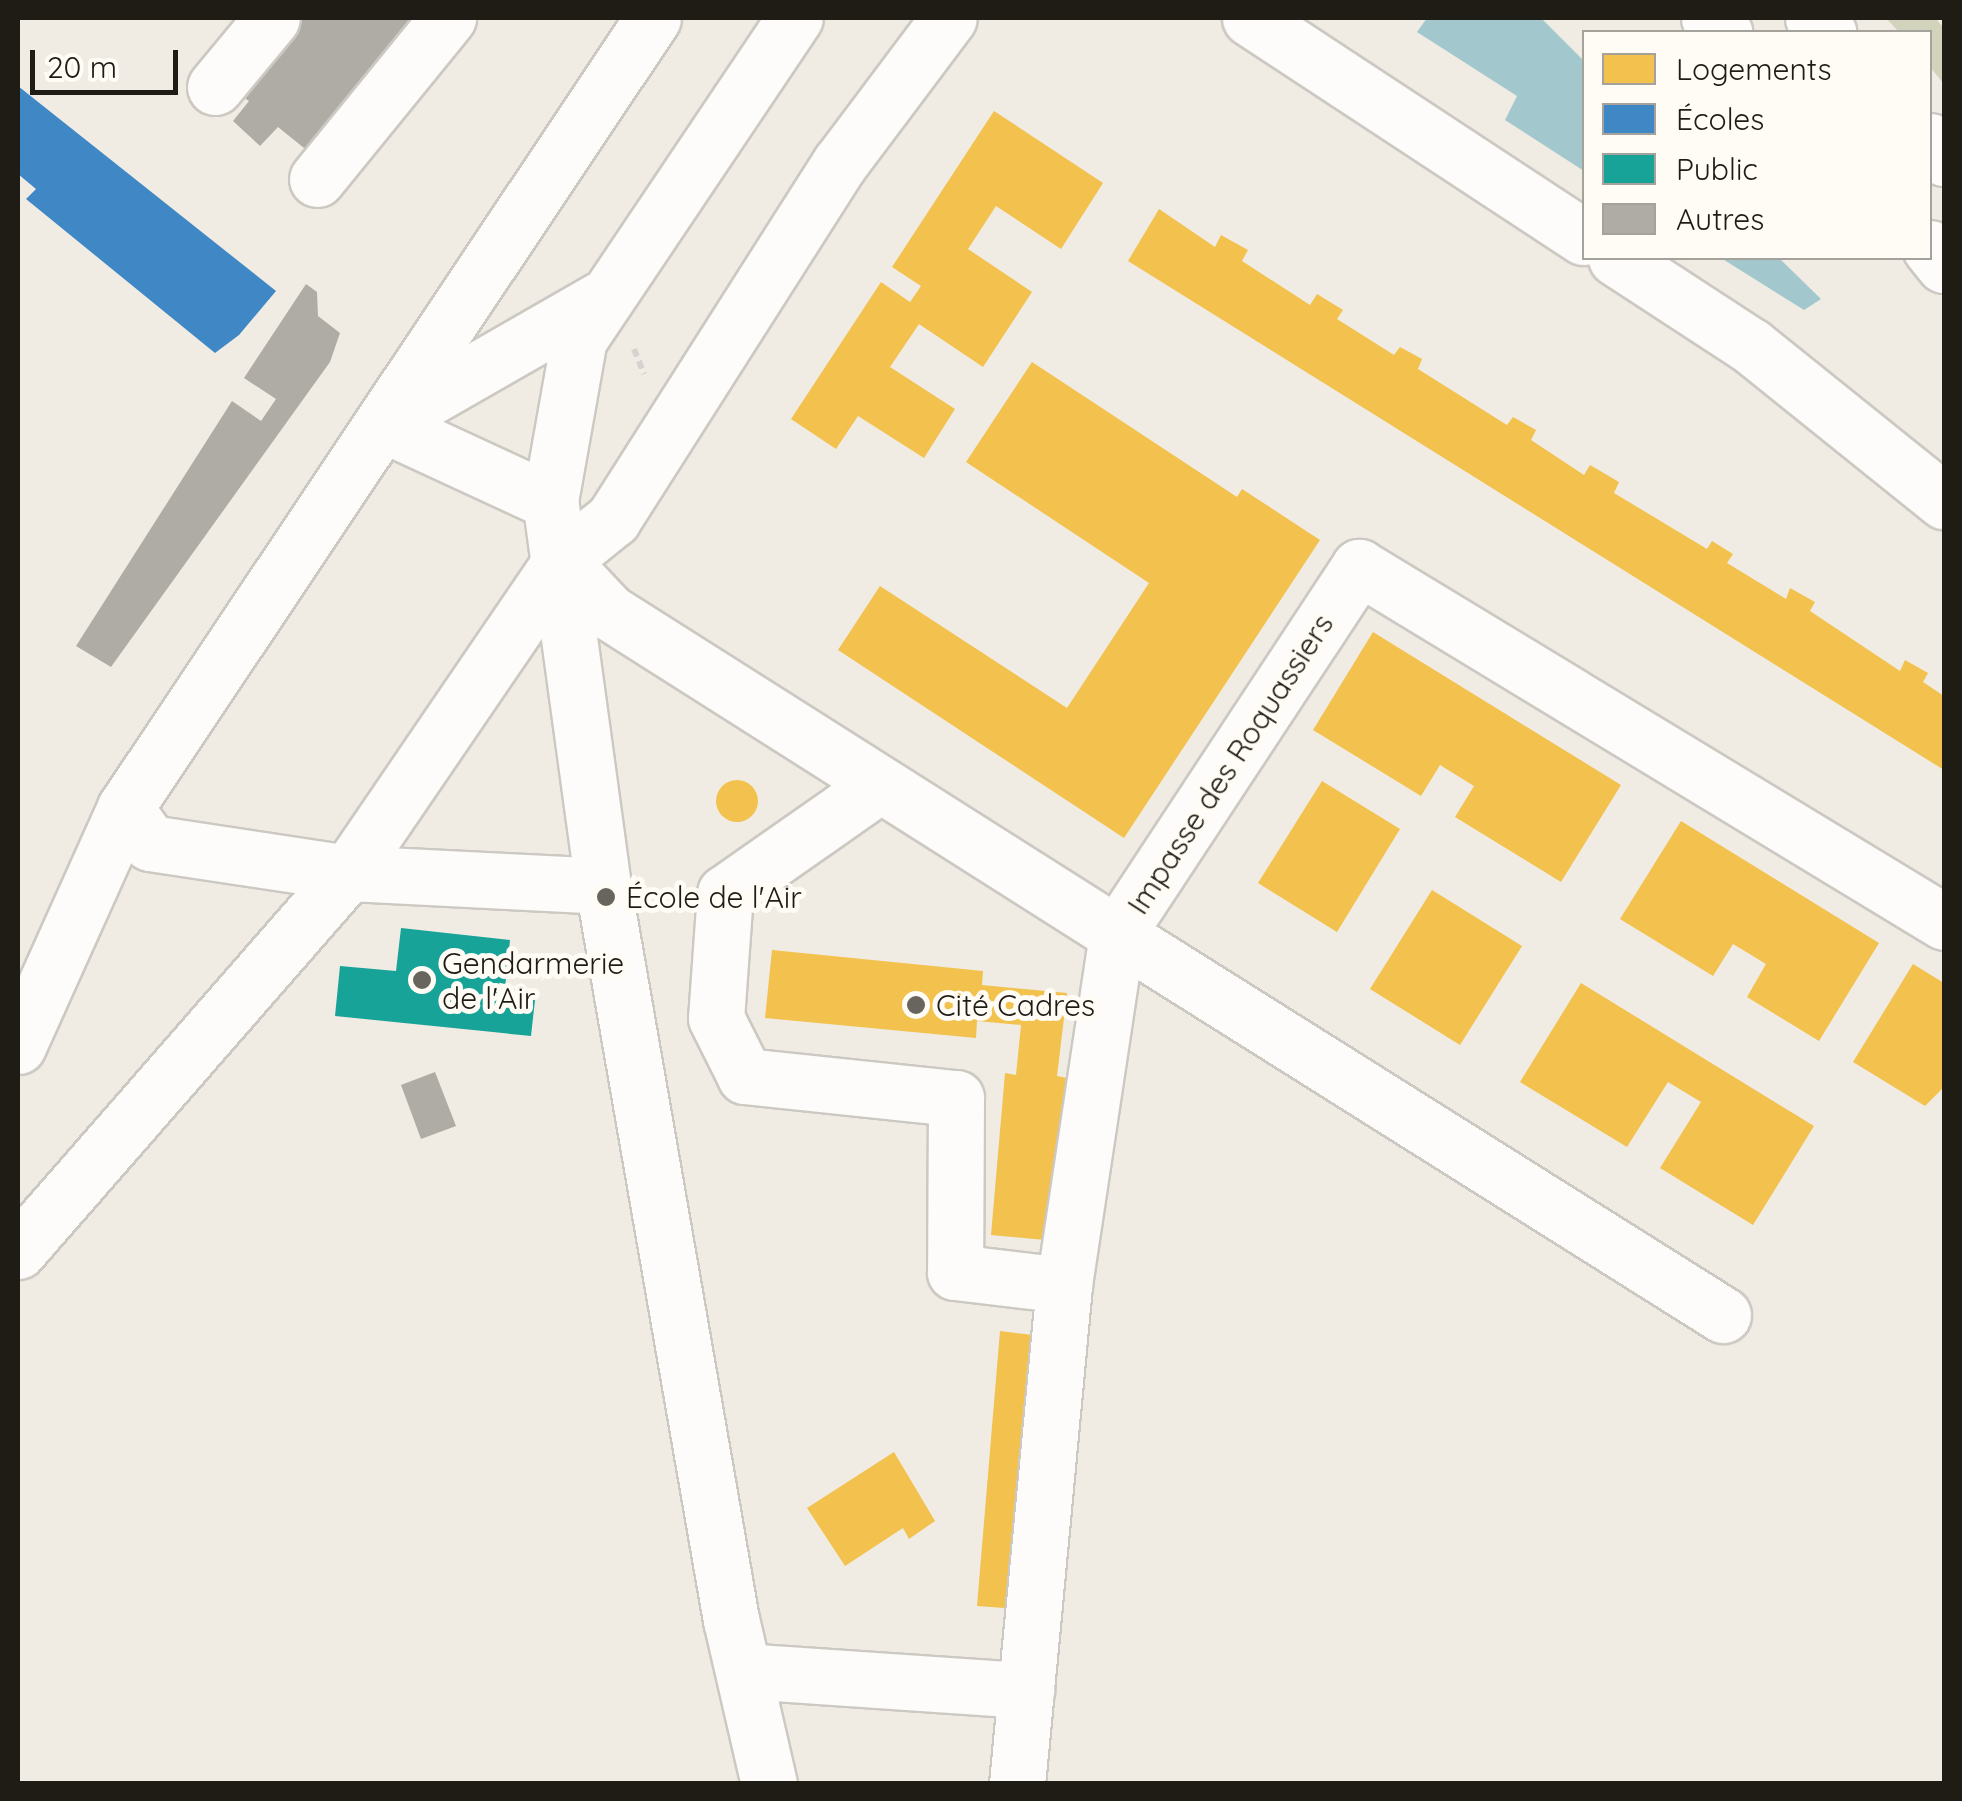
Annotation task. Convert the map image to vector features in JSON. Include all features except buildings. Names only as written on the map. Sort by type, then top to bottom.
[{"type":"main road","points":[[215,87],[272,18]]},
{"type":"main road","points":[[317,179],[448,18]]},
{"type":"main road","points":[[18,1046],[125,808],[654,18]]},
{"type":"main road","points":[[769,1784],[744,1671],[603,886],[550,502],[579,340],[602,298],[796,18]]},
{"type":"main road","points":[[18,1250],[348,873],[560,562],[614,520],[840,163],[949,18]]},
{"type":"main road","points":[[1250,18],[1582,236]]},
{"type":"main road","points":[[1619,260],[1751,346],[1944,501]]},
{"type":"main road","points":[[383,424],[602,298]]},
{"type":"main road","points":[[383,424],[550,502]]},
{"type":"main road","points":[[560,562],[609,612],[875,788],[1117,934],[1064,1286],[1018,1784]]},
{"type":"main road","name":"Impasse des Roquassiers","points":[[1723,1314],[1117,934],[1359,567],[1944,922]]},
{"type":"main road","points":[[875,788],[725,893],[716,1018],[745,1076],[956,1098],[955,1272],[1064,1286]]},
{"type":"main road","points":[[125,808],[150,844],[348,873],[603,886]]},
{"type":"main road","points":[[744,1671],[1026,1690]]},
{"type":"green space","points":[[1886,18],[1935,18],[1944,28],[1944,84],[1932,69],[1932,30],[1897,30]]},
{"type":"water","points":[[1427,18],[1541,18],[1582,59],[1582,170],[1505,120],[1517,96],[1417,32]]},
{"type":"water","points":[[1724,260],[1781,260],[1821,299],[1804,310]]},
{"type":"place","name":"École de l'Air","points":[[606,897]]},
{"type":"place","name":"Gendarmerie de l'Air","points":[[422,980]]},
{"type":"place","name":"Cité Cadres","points":[[916,1005]]}]
